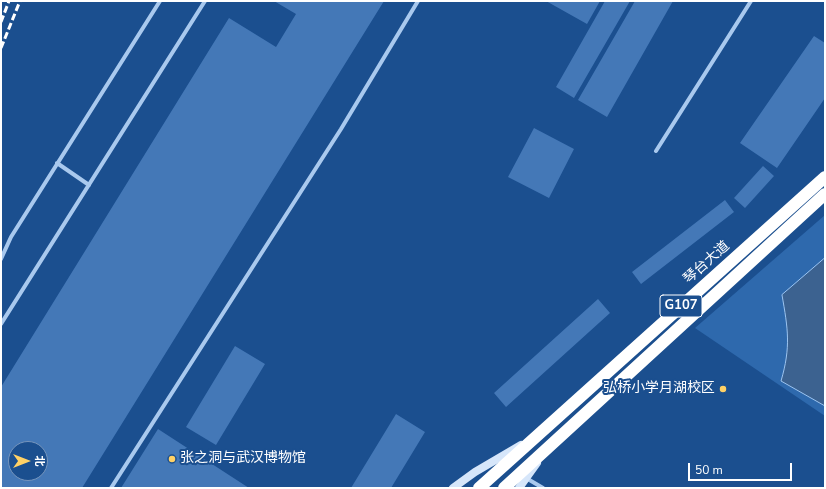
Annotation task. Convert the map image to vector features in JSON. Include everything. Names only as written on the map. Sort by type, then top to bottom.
[{"type":"highway","name":"琴台大道","points":[[479,488],[825,177]]},
{"type":"highway","name":"琴台大道","points":[[504,488],[825,194]]},
{"type":"main road","name":"琴台大道","points":[[453,488],[475,472],[538,435]]},
{"type":"main road","name":"琴台大道","points":[[519,488],[549,447]]},
{"type":"street","points":[[1,259],[11,237],[160,1]]},
{"type":"street","points":[[1,324],[205,1]]},
{"type":"street","points":[[111,488],[336,136],[418,1]]},
{"type":"street","points":[[656,151],[750,1]]},
{"type":"street","points":[[57,163],[89,185]]},
{"type":"street","points":[[526,478],[542,488]]},
{"type":"shaded area","points":[[825,215],[825,416],[695,328]]},
{"type":"shaded area","points":[[825,258],[825,406],[781,381],[786,358],[788,338],[782,295]]},
{"type":"building","points":[[274,1],[384,1],[82,488],[1,488],[1,387],[229,18],[276,47],[296,14]]},
{"type":"building","points":[[546,1],[600,1],[587,24]]},
{"type":"building","points":[[605,1],[630,1],[574,98],[556,87]]},
{"type":"building","points":[[635,1],[673,1],[607,117],[578,100]]},
{"type":"building","points":[[814,36],[825,43],[825,98],[777,168],[740,143]]},
{"type":"building","points":[[534,128],[574,149],[549,198],[508,177]]},
{"type":"building","points":[[763,166],[774,176],[745,208],[734,198]]},
{"type":"building","points":[[725,200],[734,212],[641,284],[632,272]]},
{"type":"building","points":[[598,299],[610,313],[506,407],[494,393]]},
{"type":"building","points":[[235,346],[265,364],[216,445],[186,427]]},
{"type":"building","points":[[396,414],[425,432],[391,488],[351,488]]},
{"type":"building","name":"张之洞与武汉博物馆","points":[[158,429],[249,488],[121,488]]},
{"type":"railway","points":[[1,22],[9,1]]},
{"type":"railway","points":[[1,48],[20,1]]},
{"type":"place","name":"弘桥小学月湖校区","points":[[723,389]]},
{"type":"place","name":"张之洞与武汉博物馆","points":[[172,459]]}]
